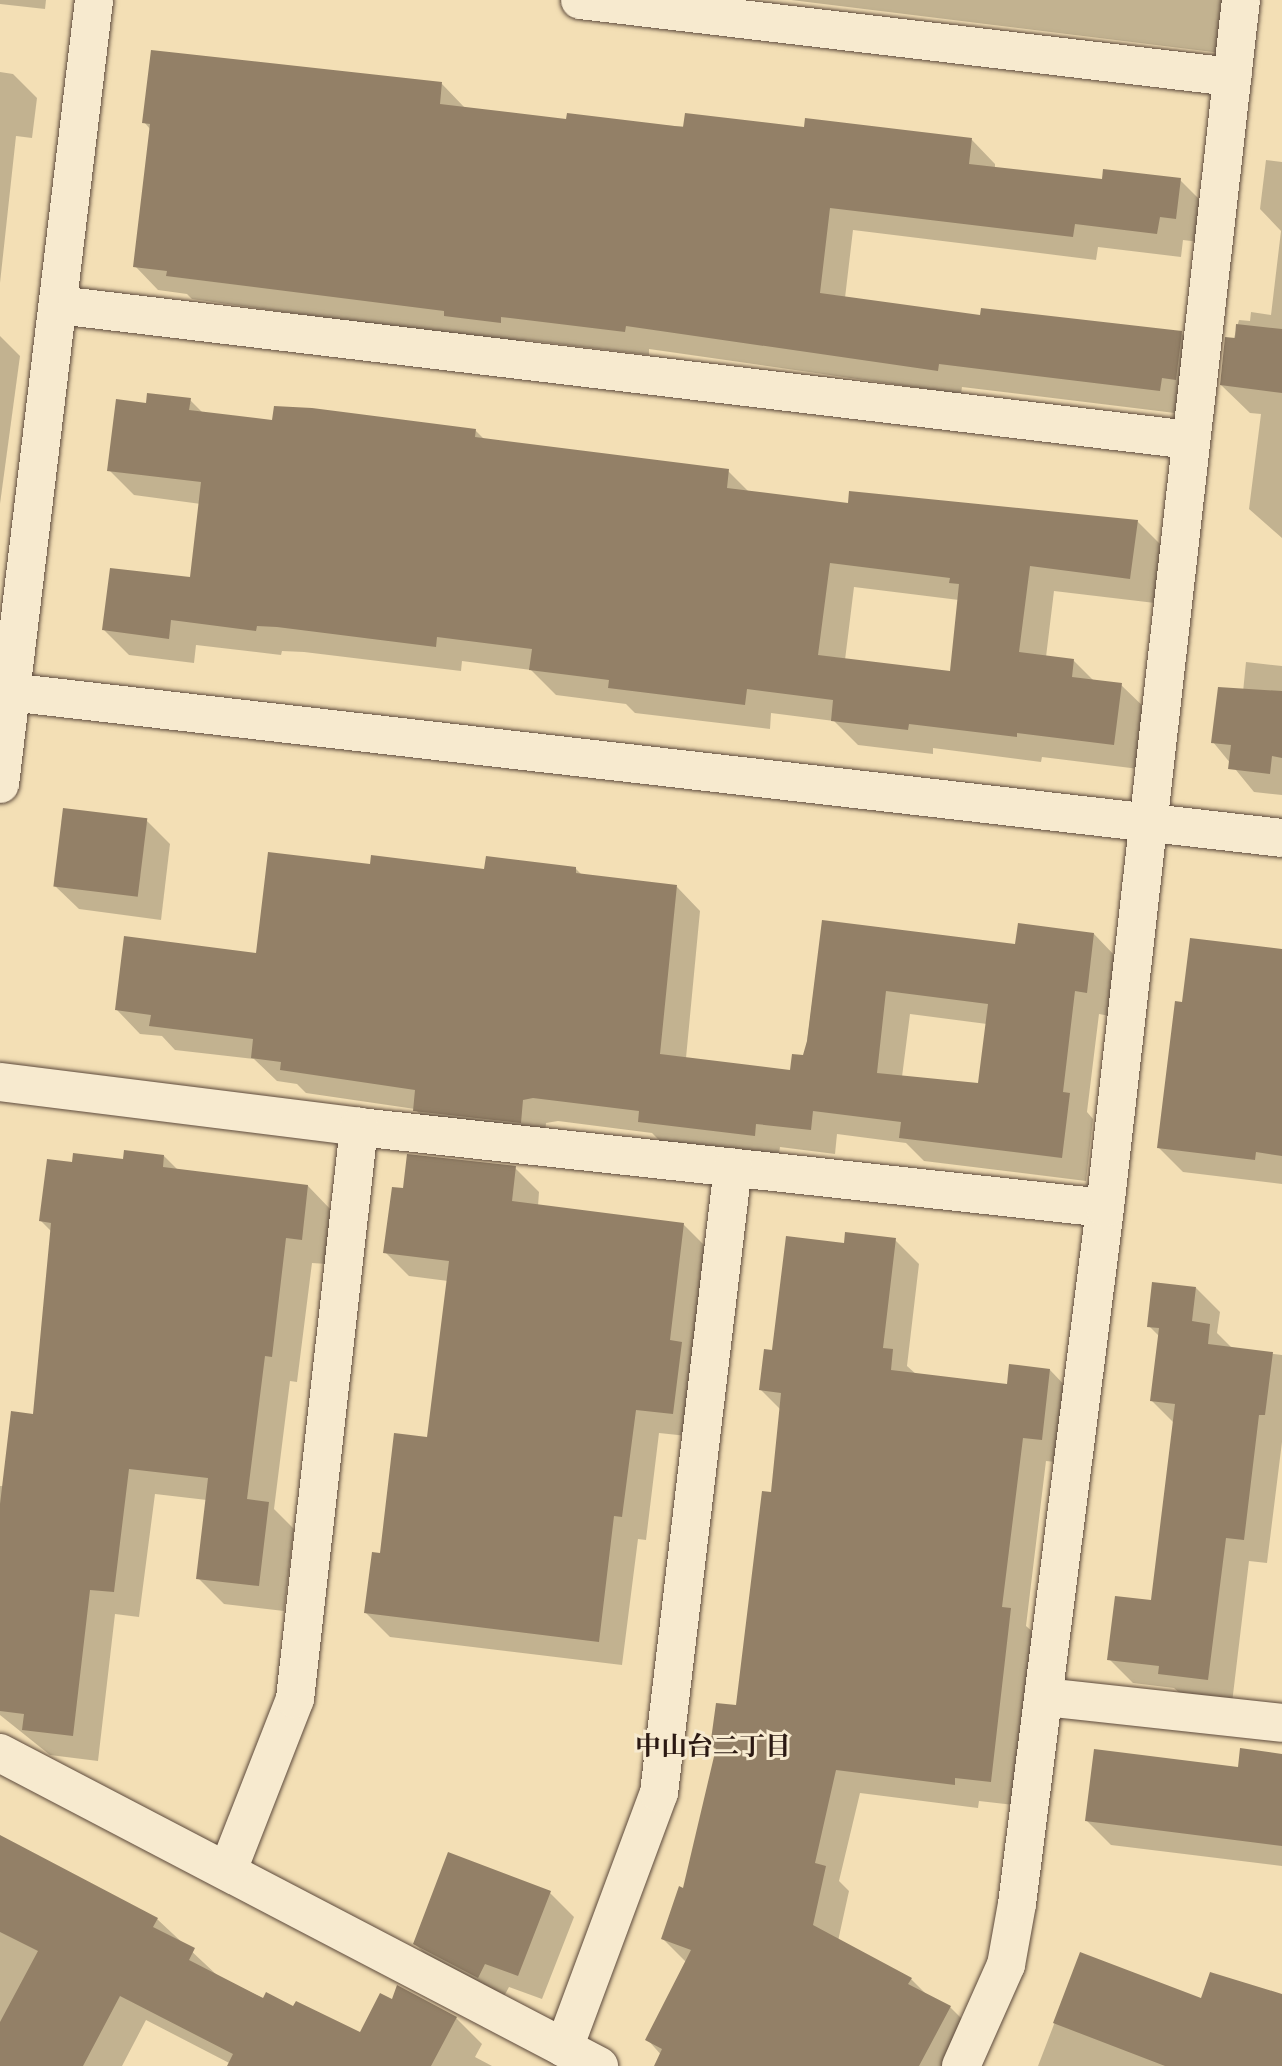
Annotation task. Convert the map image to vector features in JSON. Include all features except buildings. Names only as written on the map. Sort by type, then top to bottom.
[{"type":"street","points":[[0,784],[5,692],[58,305],[93,0]]},
{"type":"street","points":[[580,0],[1232,77]]},
{"type":"street","points":[[961,2066],[1006,1965],[1044,1697],[1105,1208],[1241,0]]},
{"type":"street","points":[[58,305],[1190,440]]},
{"type":"street","points":[[5,692],[1282,838]]},
{"type":"street","points":[[0,1082],[359,1127],[1105,1208]]},
{"type":"street","points":[[228,1870],[295,1699],[359,1127]]},
{"type":"street","points":[[565,2049],[659,1793],[733,1167]]},
{"type":"street","points":[[1044,1697],[1282,1723]]},
{"type":"street","points":[[0,1753],[599,2066]]},
{"type":"district","name":"中山台二丁目","points":[[713,1747]]}]
